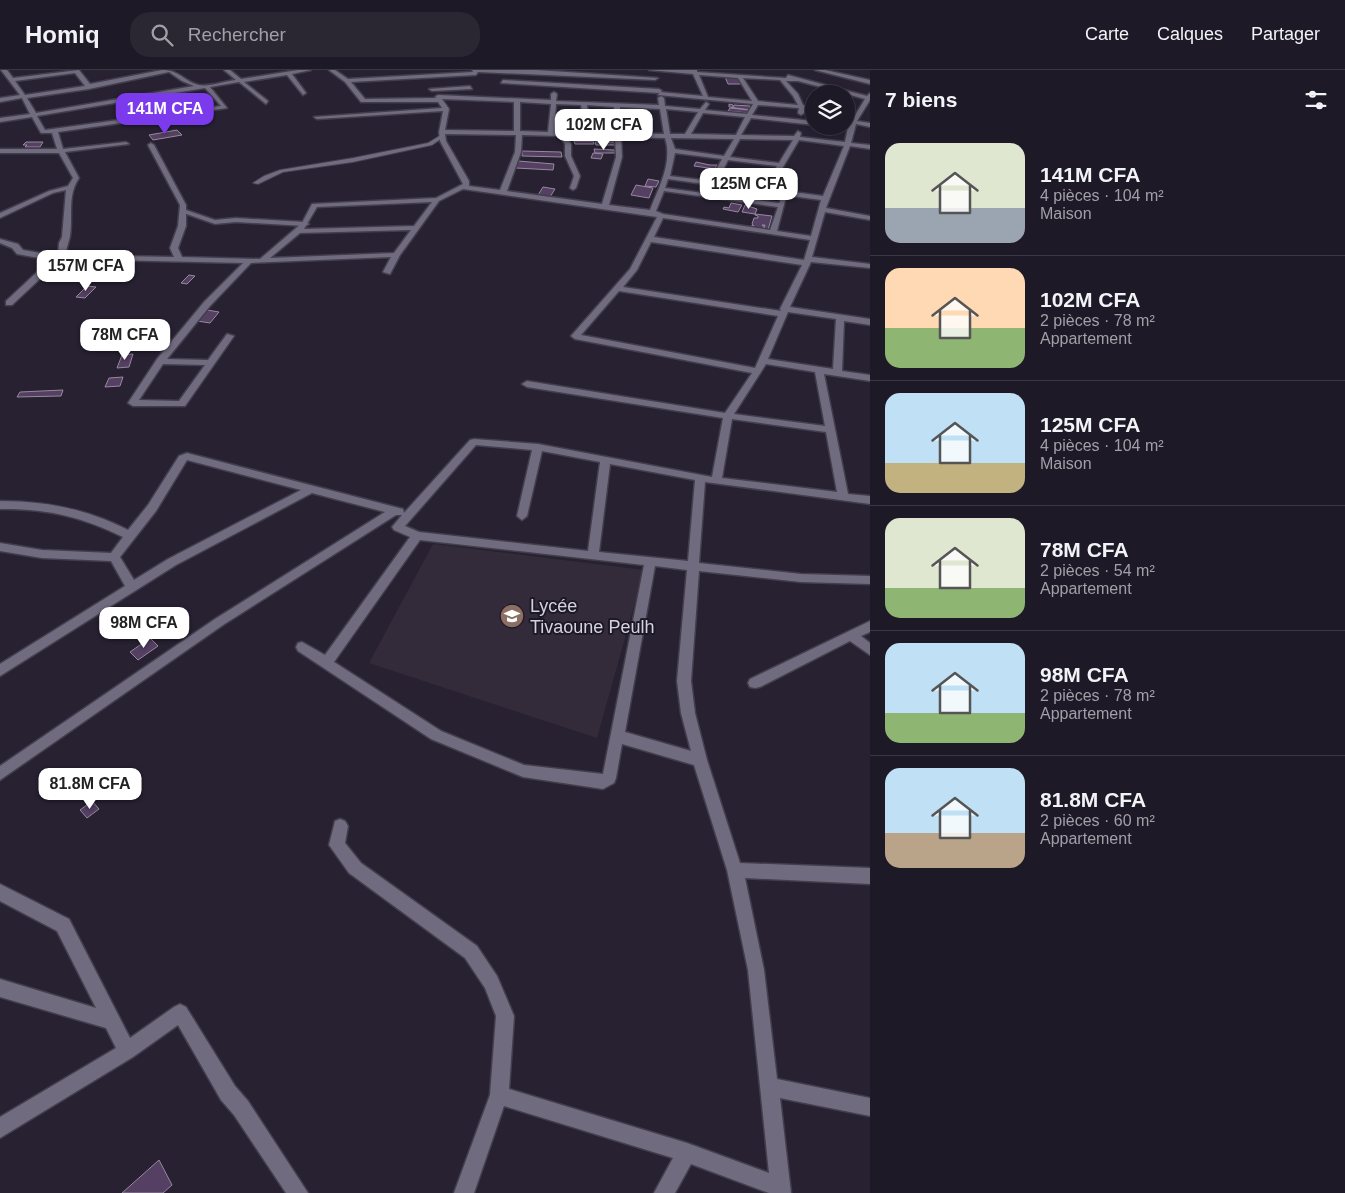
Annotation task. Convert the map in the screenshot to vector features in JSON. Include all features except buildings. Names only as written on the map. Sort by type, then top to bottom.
[{"type":"street","points":[[11,81],[77,70],[88,86]]},
{"type":"street","points":[[0,100],[24,97],[89,87],[140,72],[170,70],[184,80],[203,86],[225,107],[43,132],[24,97],[3,71]]},
{"type":"street","points":[[226,70],[266,102]]},
{"type":"street","points":[[0,120],[308,70]]},
{"type":"street","points":[[332,70],[347,81],[363,101],[439,98],[617,104],[702,110],[805,122]]},
{"type":"street","points":[[391,70],[402,76]]},
{"type":"street","points":[[347,81],[424,73],[476,73],[475,70],[558,72],[655,78]]},
{"type":"street","points":[[652,213],[666,177],[672,151],[667,136],[660,93],[652,70],[796,80]]},
{"type":"street","points":[[818,70],[870,82]]},
{"type":"street","points":[[824,72],[834,70]]},
{"type":"street","points":[[770,71],[796,80],[869,97],[855,116]]},
{"type":"street","points":[[551,134],[553,102],[558,72]]},
{"type":"street","points":[[694,72],[708,98]]},
{"type":"street","points":[[262,261],[305,224],[314,205],[436,200],[466,185],[466,181],[442,134],[446,109],[432,89],[424,73]]},
{"type":"street","points":[[290,74],[303,93]]},
{"type":"street","points":[[740,77],[756,103]]},
{"type":"street","points":[[765,191],[797,138],[802,107],[782,80]]},
{"type":"street","points":[[107,82],[113,88]]},
{"type":"street","points":[[503,82],[660,93],[805,107]]},
{"type":"street","points":[[432,89],[470,88]]},
{"type":"street","points":[[166,93],[170,100]]},
{"type":"street","points":[[119,95],[125,101]]},
{"type":"street","points":[[687,136],[708,98]]},
{"type":"street","points":[[503,192],[518,152],[517,100]]},
{"type":"street","points":[[118,102],[122,108]]},
{"type":"street","points":[[584,103],[588,134]]},
{"type":"street","points":[[712,184],[756,103]]},
{"type":"street","points":[[605,206],[619,157],[617,104]]},
{"type":"street","points":[[174,107],[178,114]]},
{"type":"street","points":[[858,110],[870,108]]},
{"type":"street","points":[[317,117],[446,109]]},
{"type":"street","points":[[126,114],[130,120]]},
{"type":"street","points":[[855,125],[870,125]]},
{"type":"street","points":[[9,303],[59,258],[66,237],[66,215],[70,188],[76,178],[61,150],[54,130]]},
{"type":"street","points":[[442,134],[518,133],[797,138],[870,147]]},
{"type":"street","points":[[562,134],[568,144],[568,156],[576,172],[577,180],[573,188]]},
{"type":"street","points":[[716,481],[728,416],[758,372],[807,261],[825,198],[848,143],[849,135]]},
{"type":"street","points":[[0,151],[61,150],[126,144]]},
{"type":"street","points":[[151,145],[183,205],[182,226],[174,248],[179,259]]},
{"type":"street","points":[[672,151],[781,165]]},
{"type":"street","points":[[666,177],[825,198]]},
{"type":"street","points":[[462,187],[605,206],[813,238]]},
{"type":"street","points":[[0,216],[51,192],[70,188]]},
{"type":"street","points":[[661,189],[780,206]]},
{"type":"street","points":[[773,233],[780,206],[786,194]]},
{"type":"street","points":[[387,272],[396,255],[436,200]]},
{"type":"street","points":[[822,209],[870,218]]},
{"type":"street","points":[[183,211],[215,222],[236,220],[305,224]]},
{"type":"street","points":[[661,216],[633,270],[574,336],[758,372]]},
{"type":"street","points":[[298,230],[415,228]]},
{"type":"street","points":[[649,239],[807,261],[870,266]]},
{"type":"street","points":[[0,241],[15,246],[20,252],[59,258],[262,261],[396,255]]},
{"type":"street","points":[[230,336],[182,404],[134,403],[160,361],[207,304],[249,261]]},
{"type":"street","points":[[617,288],[783,312],[840,317],[870,322]]},
{"type":"street","points":[[837,373],[840,317]]},
{"type":"street","points":[[160,361],[210,363]]},
{"type":"street","points":[[762,361],[870,378]]},
{"type":"street","points":[[819,370],[843,497]]},
{"type":"street","points":[[527,384],[728,416],[831,430]]},
{"type":"street","points":[[870,500],[716,481],[538,447],[474,442],[438,480],[398,527],[417,536],[801,578],[870,580]]},
{"type":"street","points":[[522,516],[538,447]]},
{"type":"street","points":[[114,557],[152,508],[182,458],[187,456],[409,515]]},
{"type":"street","points":[[593,555],[605,460]]},
{"type":"street","points":[[499,1095],[687,1153],[781,1190],[756,970],[736,870],[700,760],[684,681],[700,478]]},
{"type":"street","points":[[0,671],[172,562],[312,488]]},
{"type":"street","points":[[0,505],[16,504],[73,510],[105,522],[130,536]]},
{"type":"street","points":[[0,774],[219,622],[394,511]]},
{"type":"street","points":[[327,662],[417,536]]},
{"type":"street","points":[[0,546],[23,552],[52,555],[114,557]]},
{"type":"street","points":[[114,557],[132,586]]},
{"type":"street","points":[[302,646],[436,735],[523,771],[603,782],[609,778],[650,562]]},
{"type":"street","points":[[754,683],[870,626]]},
{"type":"street","points":[[851,635],[870,650]]},
{"type":"street","points":[[616,736],[700,760]]},
{"type":"street","points":[[340,826],[337,845],[355,868],[471,952],[491,982],[505,1016],[499,1095],[467,1192]]},
{"type":"street","points":[[736,870],[870,876]]},
{"type":"street","points":[[0,892],[22,906],[63,924],[126,1051]]},
{"type":"street","points":[[0,988],[111,1021]]},
{"type":"street","points":[[0,1128],[126,1051],[180,1013],[228,1093],[241,1108],[298,1193]]},
{"type":"street","points":[[769,1087],[870,1107]]},
{"type":"street","points":[[664,1193],[687,1153]]},
{"type":"lane","points":[[256,184],[266,177],[282,171],[353,160],[430,144],[442,134]]},
{"type":"shaded area","name":"Lycée Tivaoune Peulh","points":[[433,544],[644,570],[597,738],[369,663]]},
{"type":"place","name":"Lycée Tivaoune Peulh","points":[[512,616]]}]
